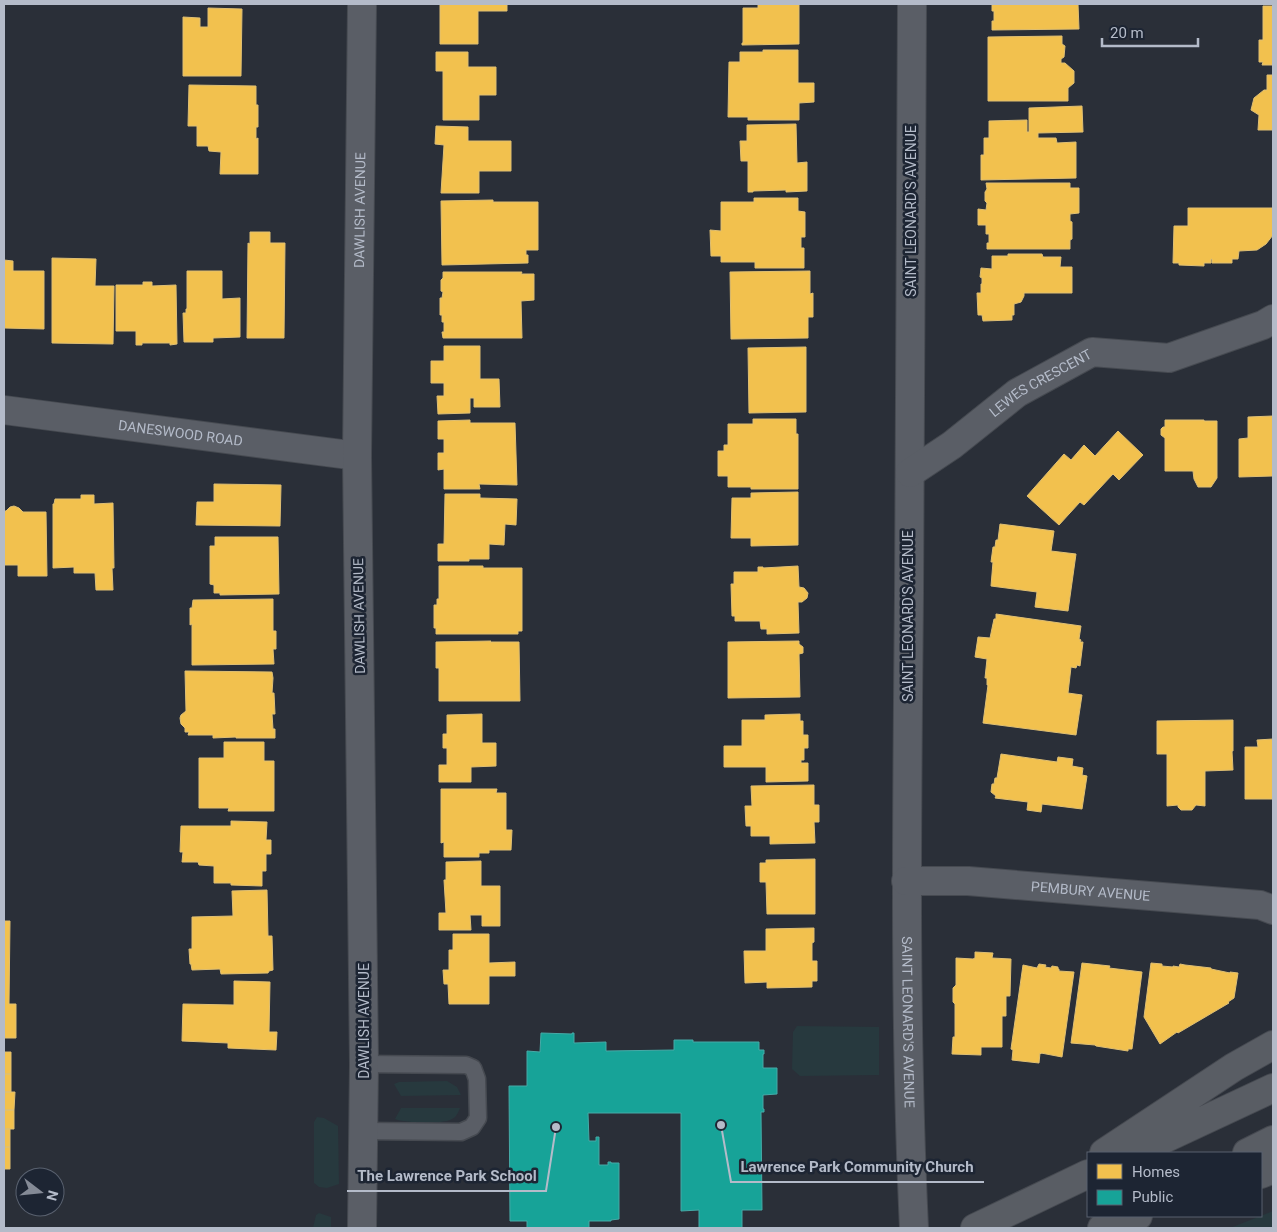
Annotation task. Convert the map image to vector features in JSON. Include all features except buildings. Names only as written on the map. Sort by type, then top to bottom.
[{"type":"main road","points":[[1106,1152],[1234,1067],[1273,1044]]},
{"type":"main road","points":[[1136,1152],[1273,1088]]},
{"type":"main road","points":[[1249,1152],[1273,1140]]},
{"type":"main road","points":[[1034,1200],[1087,1165]]},
{"type":"main road","points":[[975,1228],[1087,1174]]},
{"type":"main road","points":[[1097,1228],[1120,1217]]},
{"type":"main road","points":[[1102,1228],[1135,1217]]},
{"type":"street","name":"DAWLISH AVENUE","points":[[362,4],[357,456],[364,1064],[362,1228]]},
{"type":"street","name":"SAINT LEONARD'S AVENUE","points":[[912,4],[906,881],[914,1228]]},
{"type":"street","name":"LEWES CRESCENT","points":[[910,473],[952,445],[1018,394],[1092,352],[1169,358],[1273,320]]},
{"type":"street","name":"DANESWOOD ROAD","points":[[4,410],[357,456]]},
{"type":"street","name":"PEMBURY AVENUE","points":[[906,881],[968,881],[1260,905],[1273,910]]},
{"type":"lane","points":[[364,1064],[466,1065],[474,1068],[477,1078],[478,1118],[472,1127],[461,1132],[364,1131]]},
{"type":"shaded area","points":[[797,1026],[879,1027],[879,1075],[800,1076],[792,1069],[793,1032]]},
{"type":"shaded area","points":[[447,1081],[457,1087],[461,1095],[401,1096],[394,1084],[399,1082]]},
{"type":"shaded area","points":[[401,1108],[460,1108],[455,1117],[450,1120],[422,1122],[395,1119]]},
{"type":"shaded area","points":[[317,1117],[324,1118],[338,1126],[339,1184],[327,1188],[319,1187],[314,1183],[314,1122]]},
{"type":"shaded area","points":[[1273,1211],[1273,1228],[1230,1228],[1262,1217]]},
{"type":"shaded area","points":[[319,1213],[331,1217],[331,1228],[313,1228],[316,1215]]},
{"type":"place","name":"Lawrence Park Community Church","points":[[721,1125]]},
{"type":"place","name":"The Lawrence Park School","points":[[556,1127]]}]
